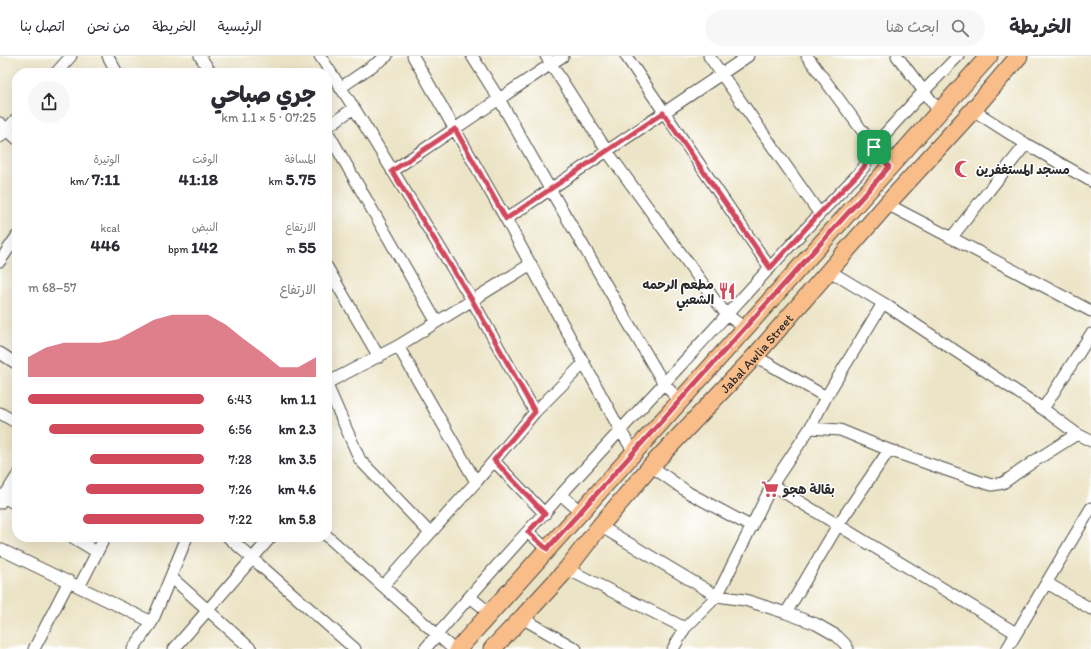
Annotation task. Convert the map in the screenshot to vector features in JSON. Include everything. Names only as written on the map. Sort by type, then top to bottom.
[{"type":"main road","name":"Jabal Awlia Street","points":[[458,649],[989,56]]},
{"type":"main road","name":"Jabal Awlia Street","points":[[492,649],[566,569],[651,466],[755,356],[828,270],[973,110],[1019,56]]},
{"type":"street","points":[[60,68],[71,56]]},
{"type":"street","points":[[108,56],[114,68]]},
{"type":"street","points":[[200,56],[208,68]]},
{"type":"street","points":[[320,56],[328,68]]},
{"type":"street","points":[[340,88],[387,56]]},
{"type":"street","points":[[413,56],[506,219],[620,430],[634,452]]},
{"type":"street","points":[[472,56],[499,99],[664,384],[680,401]]},
{"type":"street","points":[[392,171],[499,99],[548,60],[563,56]]},
{"type":"street","points":[[626,56],[663,113],[770,268]]},
{"type":"street","points":[[709,56],[819,214]]},
{"type":"street","points":[[506,219],[748,56]]},
{"type":"street","points":[[807,56],[889,167]]},
{"type":"street","points":[[897,56],[939,111]]},
{"type":"street","points":[[425,649],[470,596],[620,430],[864,167],[874,147],[924,91],[958,56]]},
{"type":"street","points":[[548,60],[607,151],[714,299],[727,315],[744,328]]},
{"type":"street","points":[[332,75],[354,108],[472,300],[535,412]]},
{"type":"street","points":[[332,124],[354,108]]},
{"type":"street","points":[[973,110],[1026,144],[1091,181]]},
{"type":"street","points":[[12,122],[2,130],[12,136]]},
{"type":"street","points":[[332,140],[436,322]]},
{"type":"street","points":[[951,238],[1026,144]]},
{"type":"street","points":[[887,204],[1091,311]]},
{"type":"street","points":[[0,262],[12,244]]},
{"type":"street","points":[[792,244],[808,258]]},
{"type":"street","points":[[332,381],[398,346],[531,264]]},
{"type":"street","points":[[828,270],[883,303],[1043,409],[1077,434],[1091,441]]},
{"type":"street","points":[[332,275],[379,357]]},
{"type":"street","points":[[673,649],[685,628],[717,596],[772,485],[810,428],[826,397],[883,303]]},
{"type":"street","points":[[1043,409],[1091,334]]},
{"type":"street","points":[[398,346],[476,482]]},
{"type":"street","points":[[0,352],[12,360]]},
{"type":"street","points":[[755,356],[826,397]]},
{"type":"street","points":[[383,586],[476,482],[535,412],[584,363]]},
{"type":"street","points":[[332,396],[360,460],[430,534]]},
{"type":"street","points":[[0,414],[12,420]]},
{"type":"street","points":[[810,428],[840,430],[889,450],[992,485],[999,485],[1008,480],[1077,434]]},
{"type":"street","points":[[786,613],[838,525],[889,450]]},
{"type":"street","points":[[494,460],[545,514]]},
{"type":"street","points":[[651,466],[689,493],[752,527]]},
{"type":"street","points":[[12,483],[1,498],[12,502]]},
{"type":"street","points":[[772,485],[1016,633]]},
{"type":"street","points":[[561,495],[580,511]]},
{"type":"street","points":[[1007,649],[1089,515]]},
{"type":"street","points":[[600,526],[717,596],[745,600],[786,613],[829,631],[845,644],[848,649]]},
{"type":"street","points":[[528,532],[547,549]]},
{"type":"street","points":[[332,540],[453,649]]},
{"type":"street","points":[[80,542],[97,552]]},
{"type":"street","points":[[79,586],[102,542]]},
{"type":"street","points":[[137,648],[152,622],[172,577],[185,542]]},
{"type":"street","points":[[233,542],[355,649]]},
{"type":"street","points":[[174,649],[267,542]]},
{"type":"street","points":[[0,549],[152,622]]},
{"type":"street","points":[[566,569],[685,628]]},
{"type":"street","points":[[172,577],[251,649]]},
{"type":"street","points":[[34,649],[69,581]]},
{"type":"street","points":[[1046,583],[1091,609]]},
{"type":"street","points":[[470,596],[490,614]]},
{"type":"street","points":[[522,618],[576,649]]},
{"type":"place","name":"مسجد المستغفرين","points":[[963,169]]},
{"type":"place","name":"مطعم الرحمه الشعبي","points":[[727,291]]},
{"type":"place","name":"بقالة هجو","points":[[770,489]]},
{"type":"route","points":[[663,113],[770,268],[860,172],[874,147],[889,167],[785,285],[744,328],[700,380],[547,549],[528,532],[545,514],[494,460],[535,412],[472,300],[392,171],[455,129],[506,219],[663,113]]}]
